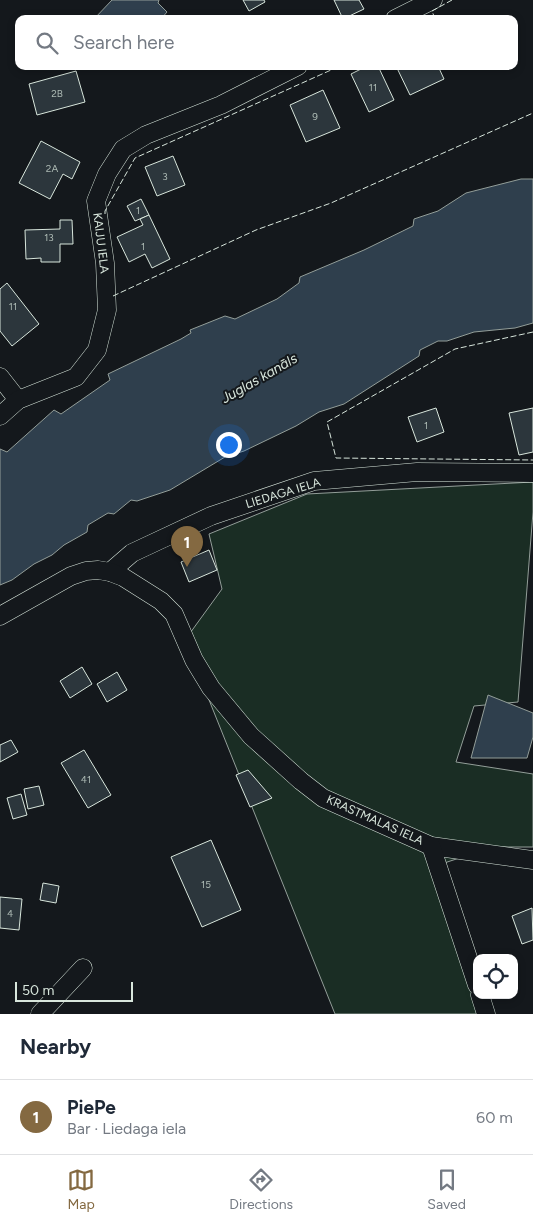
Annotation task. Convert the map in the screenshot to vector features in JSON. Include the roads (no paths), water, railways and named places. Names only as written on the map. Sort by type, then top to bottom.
[{"type":"street","points":[[403,15],[433,0]]},
{"type":"street","name":"KAIJU IELA","points":[[18,400],[76,377],[97,350],[107,310],[105,263],[96,201],[107,174],[123,149],[146,135],[221,104],[290,70]]},
{"type":"street","points":[[0,377],[18,400],[0,416]]},
{"type":"street","name":"LIEDAGA IELA","points":[[110,572],[132,553],[211,516],[314,480],[416,472],[533,473]]},
{"type":"street","points":[[0,616],[71,576],[86,571],[110,572]]},
{"type":"street","name":"KRASTMALAS IELA","points":[[110,572],[123,577],[161,600],[174,614],[194,660],[211,688],[251,736],[323,798],[432,846],[533,860]]},
{"type":"street","points":[[432,846],[473,973]]},
{"type":"street","points":[[40,1014],[83,968]]},
{"type":"street","points":[[481,999],[486,1014]]},
{"type":"water","points":[[112,0],[159,0],[158,3],[167,12],[164,15],[98,15]]},
{"type":"water","name":"Juglas kanāls","points":[[521,179],[533,179],[533,323],[515,328],[474,332],[447,341],[438,341],[420,350],[419,356],[344,404],[319,412],[296,426],[244,451],[225,457],[170,490],[137,501],[131,500],[114,514],[108,513],[88,525],[87,532],[64,545],[52,555],[34,564],[12,580],[0,585],[0,449],[7,452],[54,410],[61,414],[110,380],[108,374],[181,339],[191,333],[190,330],[225,316],[235,319],[277,299],[299,283],[300,277],[364,250],[413,226],[414,219],[438,211],[466,193]]},
{"type":"water","points":[[488,695],[533,713],[533,737],[527,758],[471,758]]},
{"type":"place","name":"PiePe","points":[[187,567]]}]
